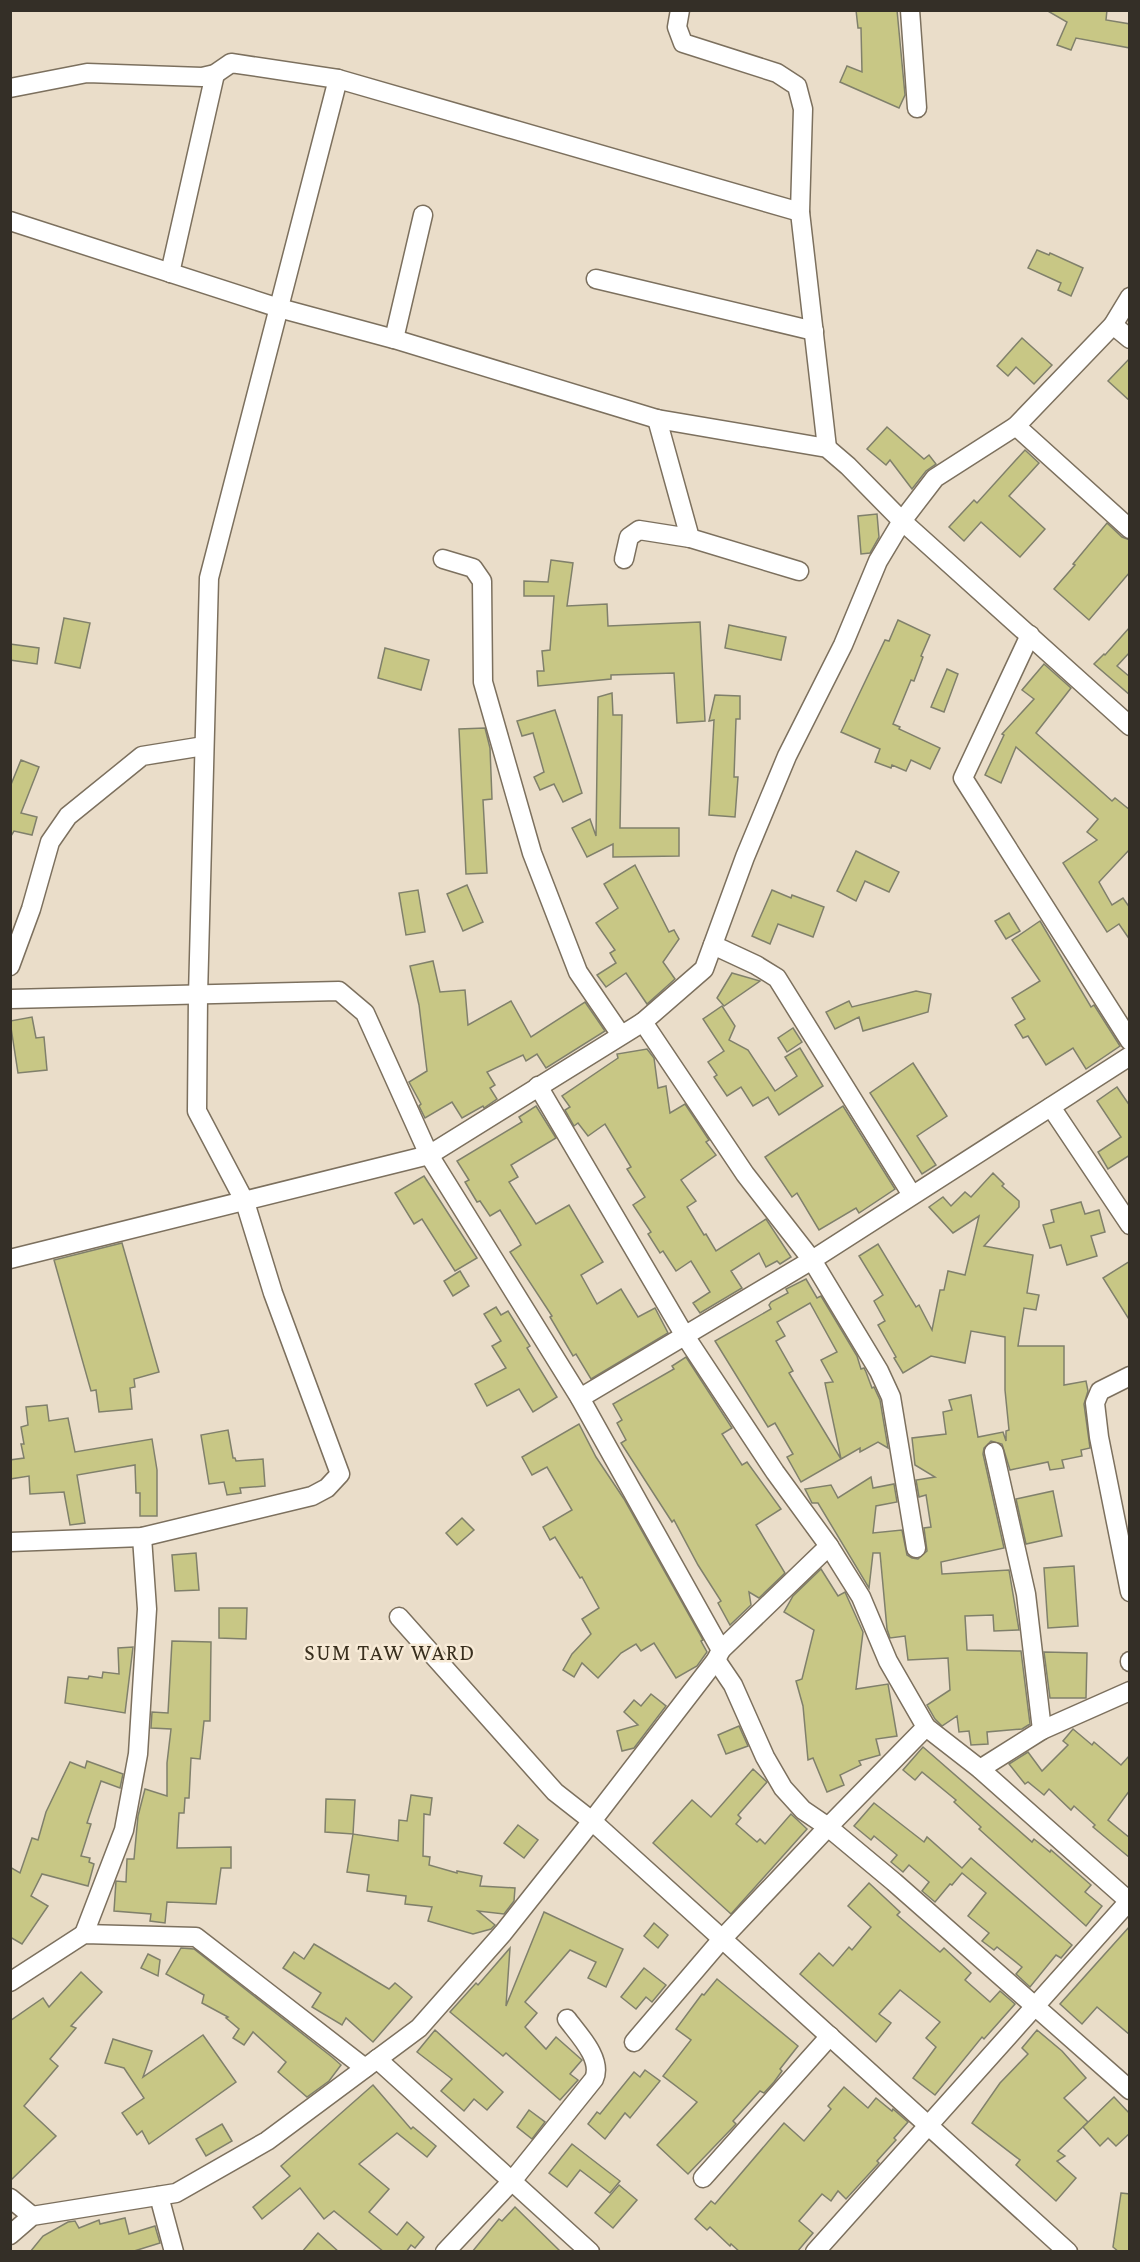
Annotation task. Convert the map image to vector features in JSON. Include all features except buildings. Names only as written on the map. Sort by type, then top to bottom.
[{"type":"street","points":[[680,10],[677,27],[683,43],[777,74],[797,86],[803,109],[800,213],[827,448]]},
{"type":"street","points":[[910,10],[917,108]]},
{"type":"street","points":[[10,88],[87,73],[202,77],[215,74],[231,63],[338,79],[800,213]]},
{"type":"street","points":[[170,273],[215,74]]},
{"type":"street","points":[[10,1542],[142,1538],[312,1496],[327,1488],[340,1474],[273,1293],[245,1202],[197,1111],[209,578],[338,79]]},
{"type":"street","points":[[394,339],[423,215]]},
{"type":"street","points":[[10,221],[279,308],[394,339],[657,419],[827,448],[902,521],[1130,726]]},
{"type":"street","points":[[596,279],[814,331]]},
{"type":"street","points":[[10,1259],[429,1155],[643,1022],[704,969],[745,857],[787,756],[843,645],[878,561],[902,521],[934,478],[1016,426],[1113,325],[1130,297]]},
{"type":"street","points":[[1113,325],[1130,339]]},
{"type":"street","points":[[657,419],[690,538]]},
{"type":"street","points":[[1016,426],[1130,529]]},
{"type":"street","points":[[624,559],[629,537],[639,530],[690,538],[799,571]]},
{"type":"street","points":[[444,559],[473,568],[482,581],[483,682],[532,853],[578,972],[621,1035]]},
{"type":"street","points":[[1030,635],[963,778],[1130,1041]]},
{"type":"street","points":[[10,966],[31,909],[50,842],[68,816],[142,756],[204,746]]},
{"type":"street","points":[[713,945],[756,965],[777,978],[912,1195]]},
{"type":"street","points":[[10,999],[339,991],[365,1013],[429,1155],[580,1398],[719,1655],[765,1757],[783,1788],[803,1810],[828,1827],[894,1882],[1130,2090]]},
{"type":"street","points":[[643,1022],[745,1174],[812,1260],[879,1371],[891,1397],[916,1548]]},
{"type":"street","points":[[580,1398],[812,1260],[1130,1056]]},
{"type":"street","points":[[538,1086],[685,1336],[861,1598],[888,1661],[926,1727],[980,1769],[1129,1901],[819,2250]]},
{"type":"street","points":[[1051,1107],[1130,1225]]},
{"type":"street","points":[[1130,1376],[1100,1391],[1095,1403],[1099,1437],[1130,1592]]},
{"type":"street","points":[[994,1452],[1026,1594],[1042,1730]]},
{"type":"street","points":[[84,1934],[124,1830],[138,1754],[147,1609],[142,1538]]},
{"type":"street","points":[[10,2235],[32,2216],[176,2193],[267,2141],[419,2028],[503,1933],[719,1655],[828,1546]]},
{"type":"street","points":[[399,1617],[555,1792],[592,1821],[1068,2252]]},
{"type":"street","points":[[980,1769],[1042,1730],[1130,1691]]},
{"type":"street","points":[[634,2042],[722,1939],[926,1727]]},
{"type":"street","points":[[10,1982],[84,1934],[196,1937],[371,2064],[512,2181],[590,2252]]},
{"type":"street","points":[[445,2252],[512,2181],[594,2079],[597,2072],[595,2060],[567,2019]]},
{"type":"street","points":[[704,2178],[830,2036]]},
{"type":"street","points":[[159,2196],[174,2252]]},
{"type":"street","points":[[10,2198],[32,2216]]},
{"type":"district","name":"SUM TAW WARD","points":[[390,1652]]}]
